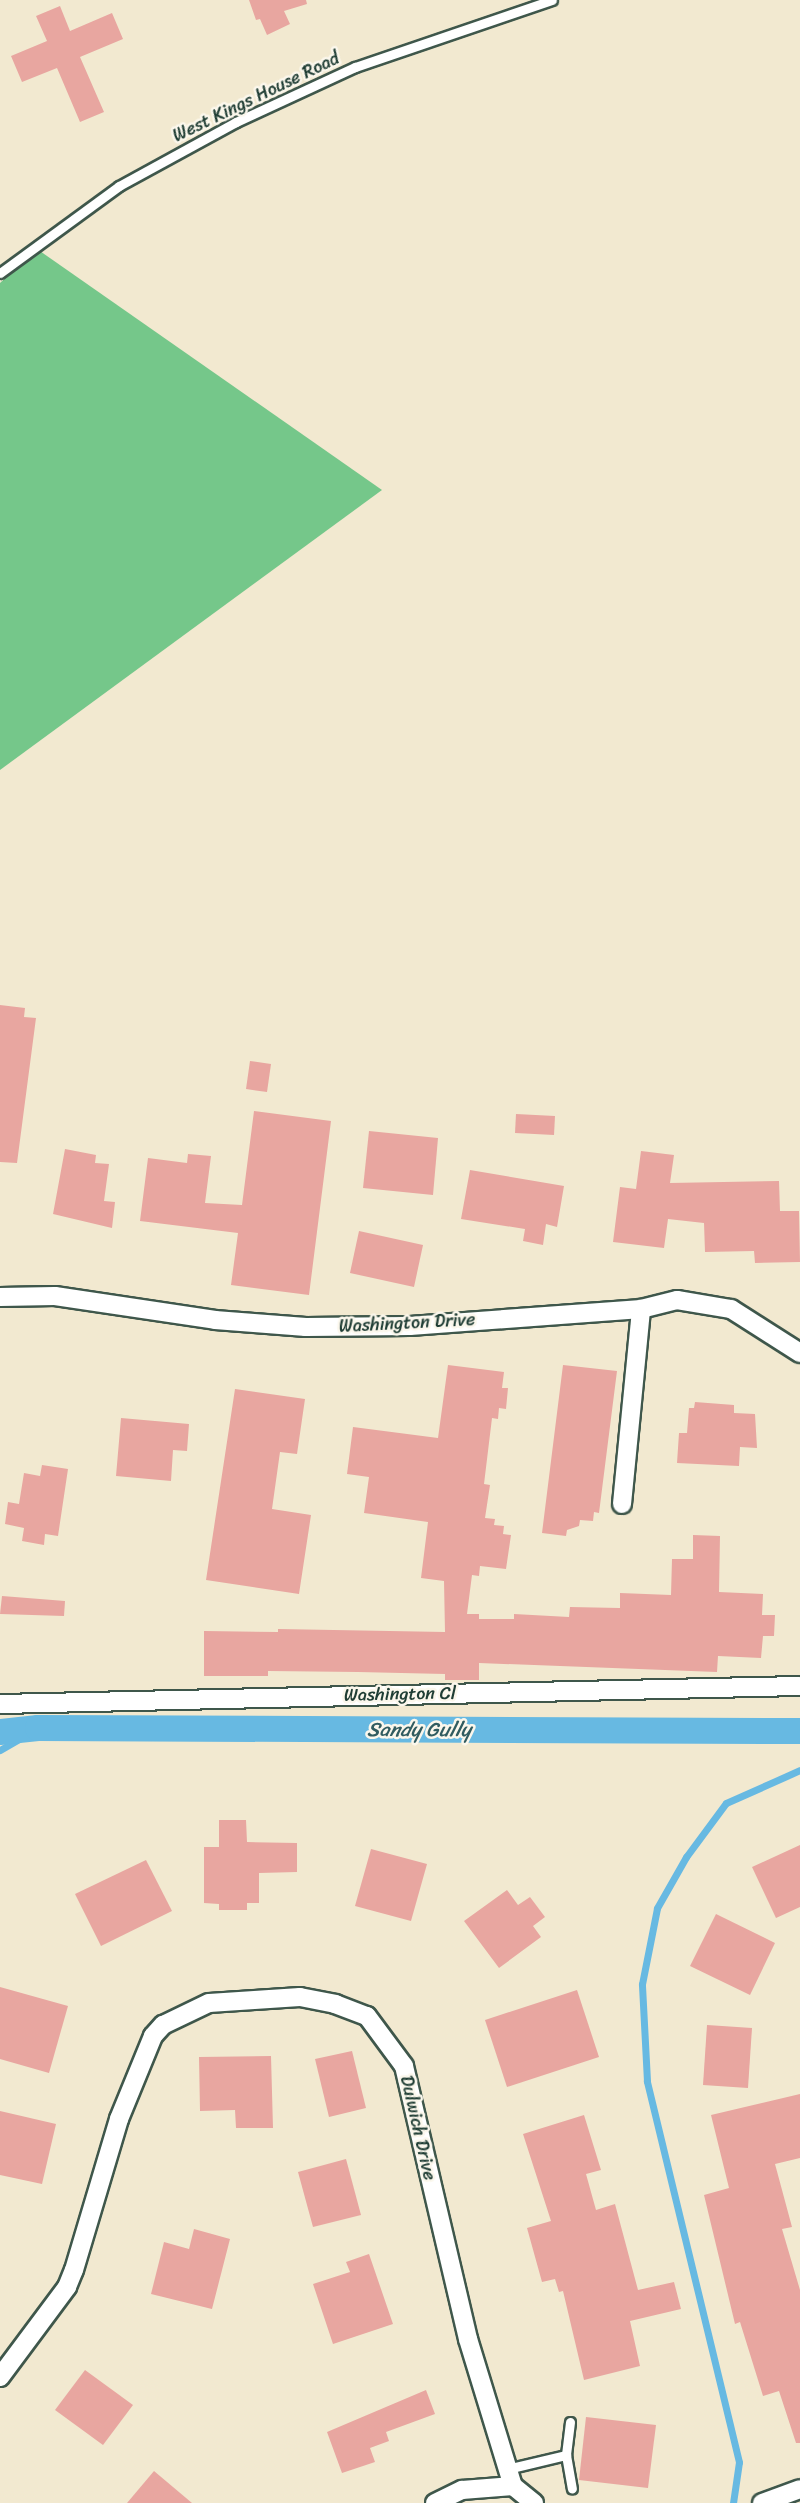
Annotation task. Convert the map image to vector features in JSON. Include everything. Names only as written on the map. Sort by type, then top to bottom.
[{"type":"street","name":"Washington Drive","points":[[0,1297],[55,1296],[215,1320],[306,1326],[410,1326],[641,1309],[677,1300],[731,1309],[800,1353]]},
{"type":"street","points":[[622,1504],[641,1309]]},
{"type":"street","name":"Washington Cl","points":[[0,1704],[800,1686]]},
{"type":"street","name":"Dulwich Drive","points":[[0,2377],[70,2278],[119,2119],[153,2036],[163,2025],[209,2003],[300,1997],[367,2016],[404,2066],[466,2328],[513,2486]]},
{"type":"street","points":[[435,2503],[462,2490],[513,2486],[534,2503]]},
{"type":"street","points":[[762,2503],[800,2489]]},
{"type":"lane","name":"West Kings House Road","points":[[0,273],[119,186],[236,122],[355,67],[552,0]]},
{"type":"lane","points":[[570,2422],[566,2455],[572,2488]]},
{"type":"lane","points":[[507,2469],[566,2455]]},
{"type":"green space","points":[[37,249],[382,490],[0,770],[0,283]]},
{"type":"building","points":[[249,0],[306,0],[307,4],[284,11],[290,24],[267,35],[260,19],[256,20]]},
{"type":"building","points":[[60,6],[70,31],[112,13],[123,39],[80,57],[104,112],[80,122],[57,68],[22,82],[11,56],[47,41],[36,16]]},
{"type":"building","points":[[0,1005],[25,1008],[24,1017],[36,1018],[17,1163],[0,1162]]},
{"type":"building","points":[[250,1061],[271,1064],[267,1092],[246,1089]]},
{"type":"building","points":[[254,1111],[331,1121],[309,1295],[231,1285],[238,1233],[140,1221],[148,1158],[187,1163],[188,1154],[211,1156],[205,1203],[242,1205]]},
{"type":"building","points":[[516,1114],[555,1116],[554,1135],[515,1133]]},
{"type":"building","points":[[369,1131],[438,1138],[433,1195],[363,1188]]},
{"type":"building","points":[[65,1149],[96,1155],[95,1163],[109,1164],[104,1201],[115,1202],[112,1228],[53,1214]]},
{"type":"building","points":[[641,1151],[674,1155],[670,1183],[779,1181],[780,1211],[799,1211],[800,1262],[755,1263],[754,1251],[705,1252],[704,1223],[668,1219],[664,1248],[613,1242],[620,1187],[636,1189]]},
{"type":"building","points":[[470,1170],[564,1186],[557,1227],[546,1224],[543,1245],[523,1241],[525,1229],[461,1219]]},
{"type":"building","points":[[359,1231],[423,1245],[414,1287],[350,1273]]},
{"type":"building","points":[[448,1365],[504,1372],[502,1388],[508,1388],[506,1409],[499,1408],[498,1419],[492,1418],[484,1484],[490,1485],[485,1518],[495,1519],[494,1525],[504,1526],[503,1534],[511,1535],[506,1569],[480,1566],[479,1576],[472,1575],[467,1614],[479,1614],[479,1619],[514,1619],[514,1614],[569,1617],[570,1607],[620,1608],[620,1593],[671,1595],[672,1559],[693,1559],[693,1535],[720,1536],[719,1592],[763,1594],[762,1615],[775,1615],[774,1636],[763,1636],[761,1658],[718,1656],[717,1672],[479,1663],[479,1680],[445,1680],[445,1674],[358,1672],[268,1671],[268,1676],[204,1676],[204,1631],[278,1632],[278,1629],[445,1632],[444,1581],[421,1578],[428,1522],[364,1513],[369,1477],[347,1474],[353,1427],[438,1438]]},
{"type":"building","points":[[563,1365],[617,1371],[599,1513],[594,1512],[593,1521],[580,1520],[579,1526],[567,1530],[566,1536],[542,1533]]},
{"type":"building","points":[[235,1389],[305,1399],[297,1454],[280,1452],[272,1509],[311,1515],[299,1594],[206,1580]]},
{"type":"building","points":[[695,1402],[734,1405],[734,1413],[755,1414],[757,1448],[740,1447],[739,1466],[677,1463],[679,1433],[687,1433],[689,1408],[694,1408]]},
{"type":"building","points":[[121,1418],[189,1424],[187,1451],[173,1450],[171,1481],[116,1476]]},
{"type":"building","points":[[42,1465],[68,1469],[58,1536],[45,1534],[44,1545],[22,1541],[24,1528],[5,1524],[8,1502],[19,1504],[24,1473],[40,1476]]},
{"type":"building","points":[[2,1596],[65,1601],[64,1616],[0,1614]]},
{"type":"building","points":[[219,1820],[246,1820],[247,1842],[297,1843],[297,1872],[259,1873],[259,1903],[247,1903],[247,1910],[219,1910],[219,1904],[204,1903],[204,1847],[219,1847]]},
{"type":"building","points":[[800,1845],[800,1907],[776,1918],[752,1867]]},
{"type":"building","points":[[371,1849],[427,1864],[411,1921],[355,1906]]},
{"type":"building","points":[[146,1860],[172,1911],[101,1946],[75,1894]]},
{"type":"building","points":[[507,1890],[518,1905],[530,1897],[545,1917],[533,1926],[541,1937],[499,1968],[464,1921]]},
{"type":"building","points":[[716,1914],[775,1943],[750,1995],[690,1966]]},
{"type":"building","points":[[0,1987],[68,2006],[49,2073],[0,2059]]},
{"type":"building","points":[[577,1990],[599,2057],[507,2087],[485,2020]]},
{"type":"building","points":[[707,2025],[752,2028],[748,2088],[703,2085]]},
{"type":"building","points":[[352,2051],[366,2108],[329,2117],[315,2059]]},
{"type":"building","points":[[271,2056],[273,2128],[236,2128],[235,2110],[200,2111],[199,2057]]},
{"type":"building","points":[[800,2094],[800,2158],[775,2164],[792,2227],[782,2229],[800,2290],[800,2443],[796,2443],[779,2391],[763,2396],[740,2322],[735,2324],[704,2195],[729,2188],[711,2115]]},
{"type":"building","points":[[0,2111],[56,2124],[42,2184],[0,2175]]},
{"type":"building","points":[[584,2115],[601,2170],[586,2174],[596,2210],[615,2204],[638,2290],[674,2282],[681,2309],[630,2321],[640,2366],[584,2380],[563,2291],[559,2292],[555,2279],[542,2282],[527,2228],[551,2221],[523,2134]]},
{"type":"building","points":[[346,2159],[361,2215],[313,2227],[298,2172]]},
{"type":"building","points":[[194,2229],[230,2239],[212,2309],[151,2294],[164,2242],[189,2249]]},
{"type":"building","points":[[369,2254],[393,2324],[333,2344],[313,2284],[350,2272],[346,2262]]},
{"type":"building","points":[[85,2370],[133,2405],[103,2445],[55,2410]]},
{"type":"building","points":[[426,2390],[435,2414],[386,2432],[389,2441],[370,2448],[375,2462],[342,2473],[327,2432]]},
{"type":"building","points":[[586,2417],[656,2425],[648,2488],[579,2480]]},
{"type":"building","points":[[154,2471],[192,2503],[127,2503]]},
{"type":"waterway","points":[[0,1750],[38,1728]]},
{"type":"waterway","name":"Sandy Gully","points":[[0,1732],[38,1728],[800,1731]]},
{"type":"waterway","points":[[733,2503],[739,2462],[647,2081],[642,1984],[657,1908],[686,1857],[726,1803],[800,1770]]}]
